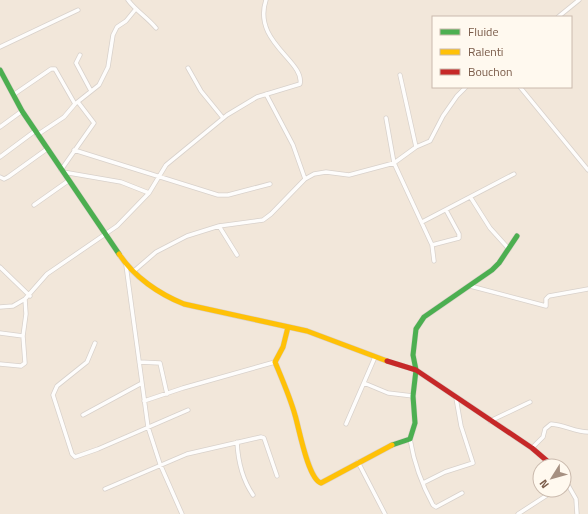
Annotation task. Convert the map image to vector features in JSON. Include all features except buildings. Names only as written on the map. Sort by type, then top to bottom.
[{"type":"street","points":[[128,0],[135,10],[148,18],[156,28]]},
{"type":"street","points":[[0,307],[13,306],[30,296],[47,274],[106,235],[126,218],[149,193],[166,165],[223,118],[257,97],[297,87],[301,82],[297,70],[280,52],[268,33],[262,11],[266,0]]},
{"type":"street","points":[[559,16],[579,0]]},
{"type":"street","points":[[0,47],[78,10]]},
{"type":"street","points":[[0,157],[36,133],[64,117],[77,103],[99,85],[108,67],[113,35],[117,27],[126,21],[135,10]]},
{"type":"street","points":[[80,55],[76,63],[91,91]]},
{"type":"street","points":[[188,68],[201,92],[223,118]]},
{"type":"street","points":[[13,96],[51,69],[55,69],[77,103],[94,123],[74,150],[62,171]]},
{"type":"street","points":[[0,70],[13,96],[36,133],[126,265],[155,289],[167,297],[184,304],[288,327],[332,339],[375,357],[416,370],[532,448],[544,458]]},
{"type":"street","points":[[400,75],[416,147]]},
{"type":"street","points":[[134,271],[156,252],[172,243],[204,230],[219,226],[263,220],[271,214],[305,179],[319,172],[350,175],[394,163],[416,147],[430,141],[433,138],[443,116],[457,96],[465,88]]},
{"type":"street","points":[[521,88],[588,170]]},
{"type":"street","points":[[266,94],[293,145],[305,179]]},
{"type":"street","points":[[0,127],[22,111]]},
{"type":"street","points":[[386,118],[394,163],[432,245],[434,261]]},
{"type":"street","points":[[0,177],[4,179],[8,177],[47,149]]},
{"type":"street","points":[[74,150],[159,178],[218,195],[228,195],[270,184]]},
{"type":"street","points":[[62,171],[121,182],[149,193]]},
{"type":"street","points":[[422,222],[514,174]]},
{"type":"street","points":[[34,206],[68,181]]},
{"type":"street","points":[[470,198],[490,228],[509,249]]},
{"type":"street","points":[[432,245],[459,238],[459,234],[446,210]]},
{"type":"street","points":[[219,226],[237,255]]},
{"type":"street","points":[[462,493],[436,507],[433,505],[422,483],[413,458],[410,439],[415,423],[413,396],[416,370],[413,355],[416,328],[420,321],[496,266],[517,236]]},
{"type":"street","points":[[126,265],[148,427],[160,464],[182,514]]},
{"type":"street","points":[[0,267],[30,296]]},
{"type":"street","points":[[470,286],[546,306],[546,299],[549,296],[588,290]]},
{"type":"street","points":[[0,364],[24,365],[23,336],[26,314],[25,299]]},
{"type":"street","points":[[144,401],[275,362],[283,347],[288,327]]},
{"type":"street","points":[[0,333],[23,336]]},
{"type":"street","points":[[95,344],[87,362],[57,386],[53,395],[72,454],[78,457],[188,410]]},
{"type":"street","points":[[346,424],[375,357]]},
{"type":"street","points":[[139,362],[160,363],[166,394]]},
{"type":"street","points":[[275,362],[292,407],[304,451],[319,483],[387,446],[410,439]]},
{"type":"street","points":[[83,415],[142,383]]},
{"type":"street","points":[[364,383],[388,393],[413,396]]},
{"type":"street","points":[[422,483],[445,472],[473,463],[461,426],[456,398]]},
{"type":"street","points":[[490,420],[530,402]]},
{"type":"street","points":[[532,448],[543,437],[545,429],[551,424],[564,426],[580,432],[588,432]]},
{"type":"street","points":[[105,488],[187,454],[261,437],[264,438],[277,476]]},
{"type":"street","points":[[237,442],[242,472],[246,485],[253,495]]},
{"type":"street","points":[[358,462],[385,514]]},
{"type":"street","points":[[572,493],[576,499],[577,514]]},
{"type":"street","points":[[518,514],[543,498]]},
{"type":"shaded area","points":[[0,0],[588,0],[588,514],[0,514]]},
{"type":"traffic: fast","points":[[0,70],[22,111],[119,254]]},
{"type":"traffic: fast","points":[[392,445],[410,439],[415,423],[413,396],[416,370],[413,355],[416,329],[424,317],[492,270],[499,263],[517,236]]},
{"type":"traffic: slow","points":[[119,254],[132,270],[148,284],[156,290],[184,304],[307,331],[387,361]]},
{"type":"traffic: slow","points":[[288,327],[283,347],[275,362],[293,408],[308,463],[316,479],[321,483],[392,445]]},
{"type":"traffic: jam","points":[[387,361],[416,370],[532,448],[544,458]]}]
